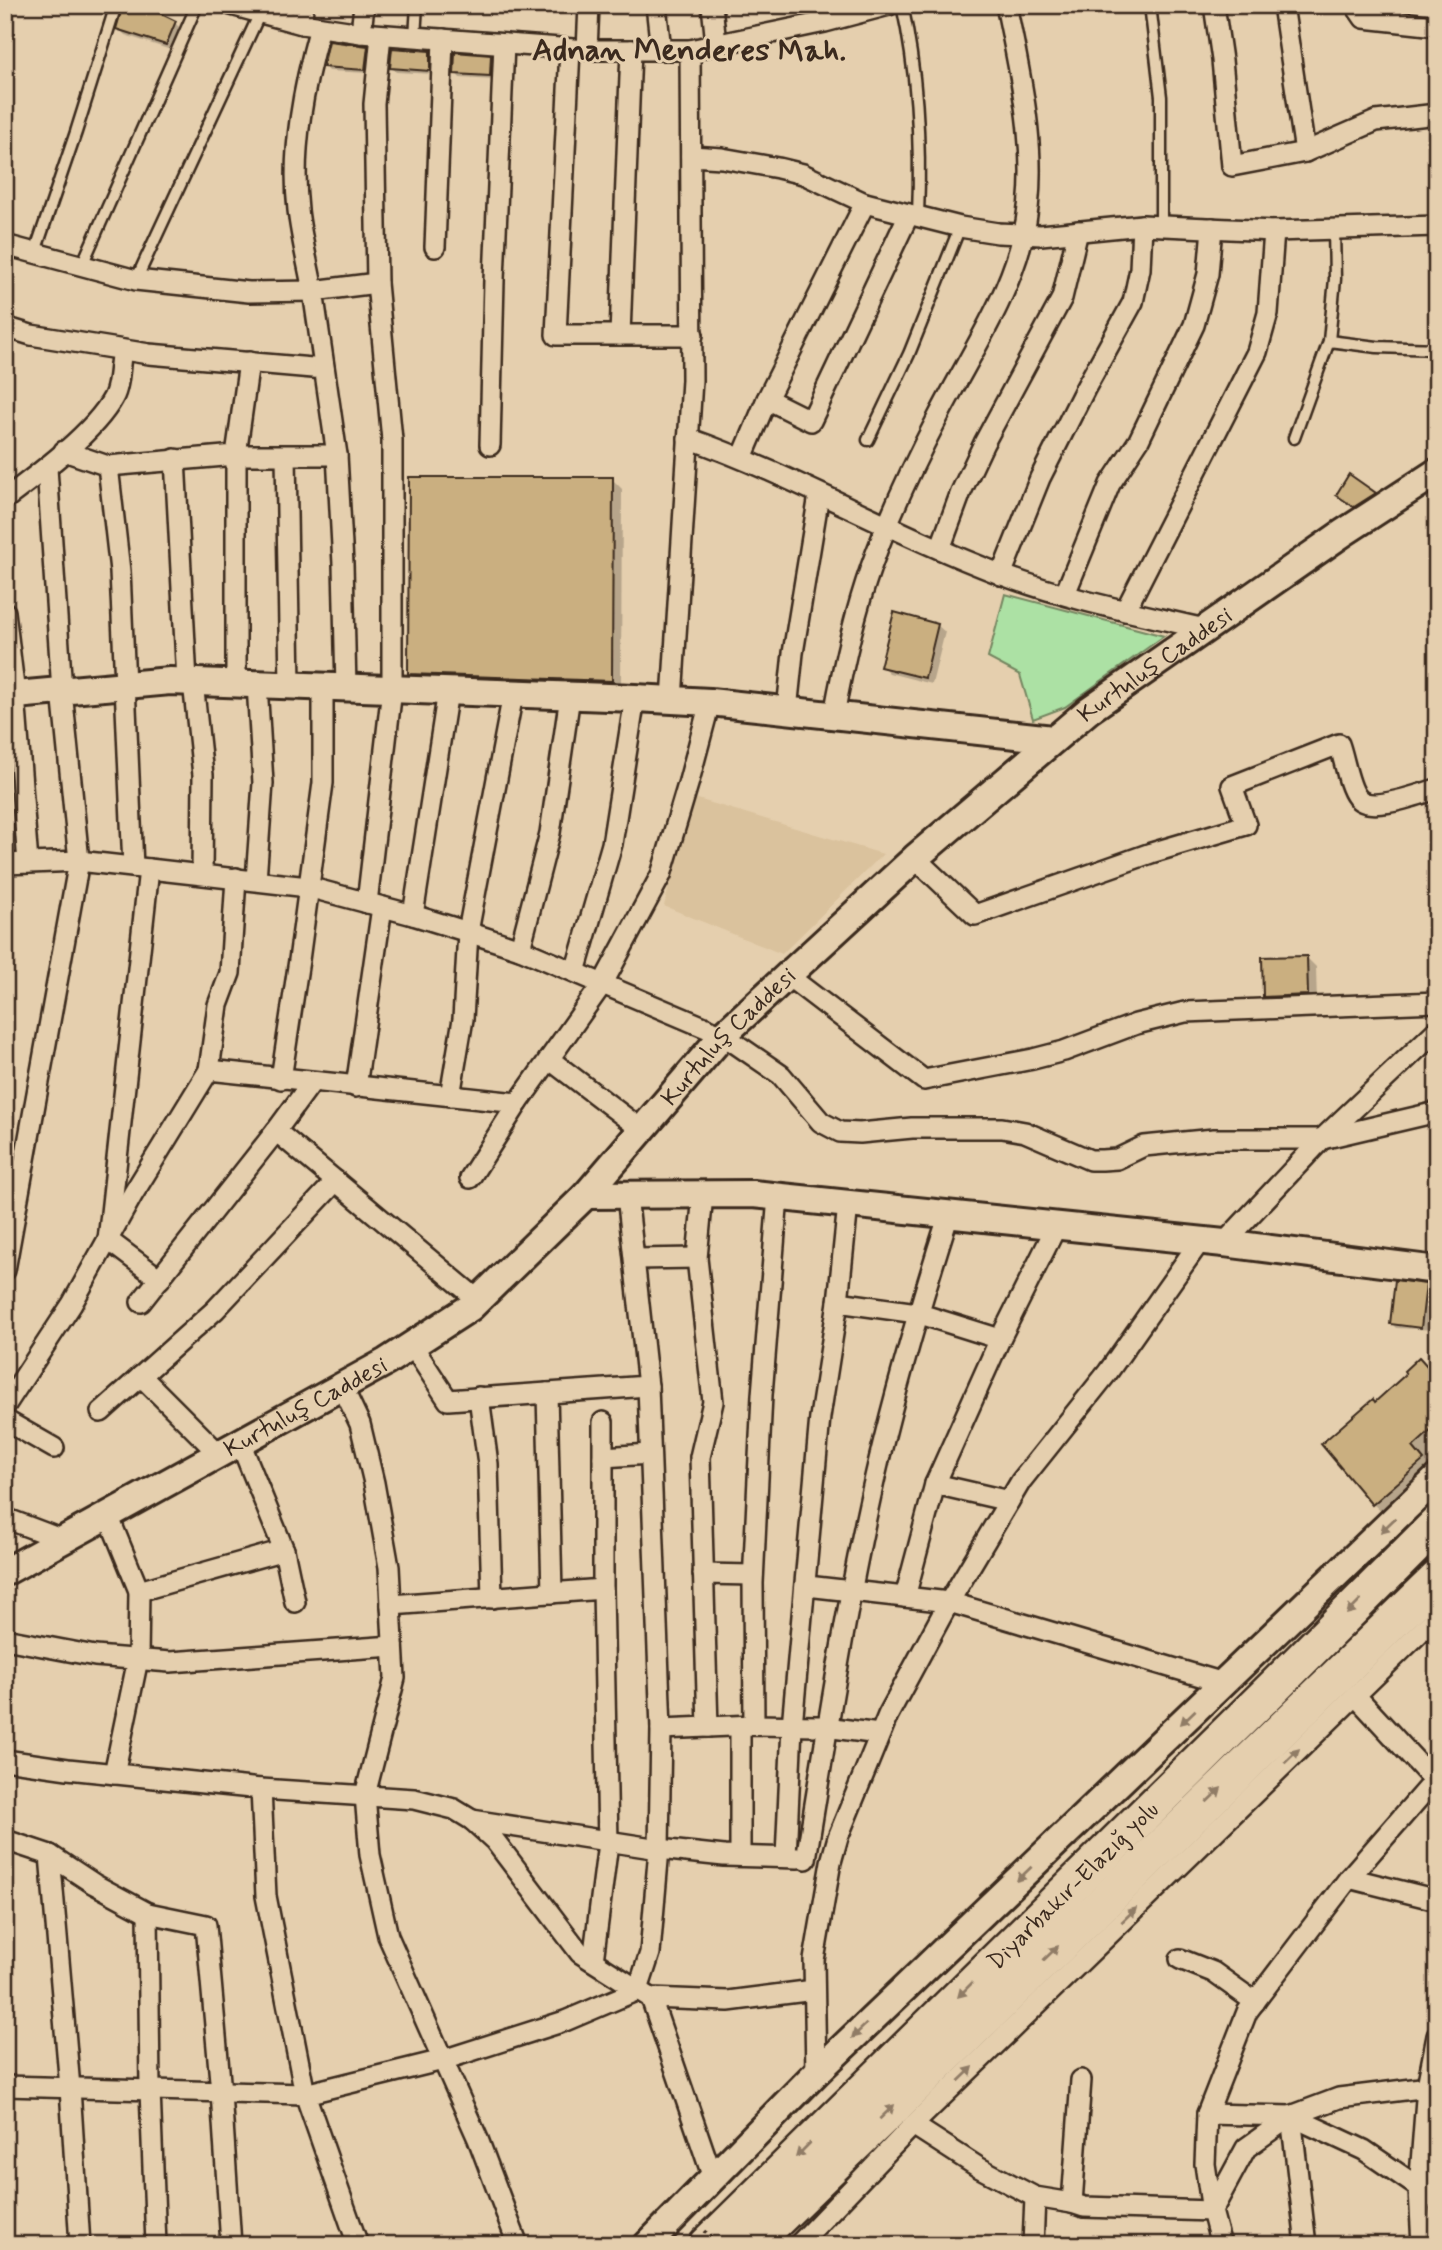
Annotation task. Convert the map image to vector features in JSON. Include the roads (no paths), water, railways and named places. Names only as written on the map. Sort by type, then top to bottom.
[{"type":"highway","name":"Diyarbakır-Elazığ yolu","points":[[706,2238],[1276,1685],[1437,1524]]},
{"type":"highway","name":"Diyarbakır-Elazığ yolu","points":[[751,2245],[1437,1579]]},
{"type":"street","points":[[231,5],[260,13],[308,19],[361,33],[578,50],[691,50],[837,12],[889,5]]},
{"type":"street","points":[[361,33],[363,5]]},
{"type":"street","points":[[589,5],[578,50],[556,334],[694,335]]},
{"type":"street","points":[[656,5],[660,50]]},
{"type":"street","points":[[712,5],[716,44]]},
{"type":"street","points":[[834,715],[858,606],[886,526],[937,419],[1003,294],[1024,234],[1029,174],[1028,141],[1022,79],[1006,5]]},
{"type":"street","points":[[1214,5],[1232,166],[1305,152],[1376,121],[1437,114]]},
{"type":"street","points":[[1283,5],[1305,152]]},
{"type":"street","points":[[1356,5],[1364,18],[1437,26]]},
{"type":"street","points":[[281,1079],[335,687],[343,564],[337,455],[298,210],[298,151],[305,90],[308,19]]},
{"type":"street","points":[[356,1087],[392,689],[392,440],[377,283],[374,104],[382,35]]},
{"type":"street","points":[[435,247],[443,39]]},
{"type":"street","points":[[490,445],[504,44]]},
{"type":"street","points":[[620,335],[631,50]]},
{"type":"street","points":[[672,700],[694,335],[691,50]]},
{"type":"street","points":[[691,156],[752,162],[790,171],[865,203],[960,228],[1024,234],[1151,225],[1274,231],[1437,226]]},
{"type":"street","points":[[742,458],[767,399],[865,203]]},
{"type":"street","points":[[767,399],[811,421],[913,215]]},
{"type":"street","points":[[1001,575],[1040,478],[1133,302],[1151,225]]},
{"type":"street","points":[[1065,594],[1110,484],[1139,440],[1194,324],[1208,274],[1212,228]]},
{"type":"street","points":[[1125,611],[1258,352],[1268,313],[1274,231]]},
{"type":"street","points":[[940,549],[961,492],[984,443],[1030,353],[1062,298],[1077,232]]},
{"type":"street","points":[[5,245],[136,280],[248,292],[313,291],[377,283]]},
{"type":"street","points":[[5,327],[31,335],[122,349],[324,369]]},
{"type":"street","points":[[5,499],[47,468],[93,423],[114,396],[122,349]]},
{"type":"street","points":[[248,362],[236,455],[247,684],[262,783],[256,880]]},
{"type":"street","points":[[688,438],[742,458],[886,526],[1001,575],[1125,611],[1205,629]]},
{"type":"street","points":[[64,451],[108,466],[236,455],[337,455]]},
{"type":"street","points":[[286,456],[290,685]]},
{"type":"street","points":[[174,459],[190,682],[203,775],[202,874]]},
{"type":"street","points":[[108,466],[120,571],[141,868],[108,1240]]},
{"type":"street","points":[[5,1270],[12,1200],[79,861],[62,691],[47,468]]},
{"type":"street","name":"Kurtuluş Caddesi","points":[[5,1572],[342,1386],[412,1345],[478,1300],[586,1195],[723,1035],[915,858],[1089,709],[1343,533],[1437,472]]},
{"type":"street","points":[[787,710],[793,653],[819,495]]},
{"type":"street","points":[[5,612],[10,695],[28,863]]},
{"type":"street","points":[[10,695],[190,682],[635,698],[710,702],[1053,739]]},
{"type":"street","points":[[413,915],[449,691]]},
{"type":"street","points":[[450,1096],[463,1019],[468,932],[513,694]]},
{"type":"street","points":[[520,950],[550,833],[570,696]]},
{"type":"street","points":[[575,972],[612,844],[635,698]]},
{"type":"street","points":[[470,1178],[518,1103],[603,983],[661,874],[710,702]]},
{"type":"street","points":[[915,858],[975,915],[1151,853],[1246,825],[1232,786],[1339,744],[1354,793],[1363,803],[1375,805],[1437,789]]},
{"type":"street","points":[[5,864],[79,861],[308,887],[468,932],[603,983],[723,1035],[781,1075],[821,1122],[840,1132],[860,1133],[912,1128],[1002,1128],[1024,1132],[1090,1160],[1102,1160],[1117,1159],[1143,1146],[1214,1139],[1322,1139],[1437,1112]]},
{"type":"street","points":[[5,1406],[72,1304],[133,1194],[209,1070],[218,1005],[230,973],[236,878]]},
{"type":"street","points":[[788,975],[924,1080],[1064,1051],[1136,1024],[1185,1012],[1437,1002]]},
{"type":"street","points":[[816,2073],[814,1960],[838,1837],[880,1734],[949,1602],[1021,1480],[1213,1241],[1437,1030]]},
{"type":"street","points":[[550,1059],[642,1130]]},
{"type":"street","points":[[209,1070],[518,1103]]},
{"type":"street","points":[[141,1302],[312,1082]]},
{"type":"street","points":[[276,1131],[478,1300]]},
{"type":"street","points":[[101,1412],[215,1310],[336,1181]]},
{"type":"street","points":[[703,1194],[697,1258],[713,1402],[700,1457],[708,1727]]},
{"type":"street","points":[[586,1195],[778,1196],[1213,1241],[1437,1270]]},
{"type":"street","points":[[627,1195],[648,1386],[661,1729],[659,1849],[645,1994],[713,2178]]},
{"type":"street","points":[[740,1856],[762,1395],[778,1196]]},
{"type":"street","points":[[796,1858],[792,1726],[807,1586],[820,1417],[838,1302],[848,1203]]},
{"type":"street","points":[[796,1858],[828,1728],[879,1461],[917,1313],[949,1214]]},
{"type":"street","points":[[905,1597],[935,1484],[1000,1339],[1057,1225]]},
{"type":"street","points":[[108,1240],[160,1279]]},
{"type":"street","points":[[635,1259],[697,1258]]},
{"type":"street","points":[[838,1302],[917,1313],[1000,1339]]},
{"type":"street","points":[[412,1345],[448,1400],[648,1386]]},
{"type":"street","points":[[141,1376],[229,1448],[284,1550],[295,1602]]},
{"type":"street","points":[[342,1386],[360,1424],[389,1567],[395,1678],[365,1795],[370,1854],[388,1936],[478,2139],[518,2245]]},
{"type":"street","points":[[547,1393],[552,1593]]},
{"type":"street","points":[[480,1397],[488,1464],[492,1598]]},
{"type":"street","points":[[5,1420],[54,1448]]},
{"type":"street","points":[[593,1961],[608,1843],[603,1422]]},
{"type":"street","points":[[603,1457],[650,1454]]},
{"type":"street","points":[[647,2245],[816,2073],[1437,1478]]},
{"type":"street","points":[[935,1484],[1009,1501]]},
{"type":"street","points":[[108,1515],[139,1591],[138,1660],[114,1774]]},
{"type":"street","points":[[5,1518],[63,1540]]},
{"type":"street","points":[[139,1591],[284,1550]]},
{"type":"street","points":[[703,1574],[753,1575]]},
{"type":"street","points":[[807,1586],[949,1602],[1224,1683]]},
{"type":"street","points":[[391,1605],[603,1589]]},
{"type":"street","points":[[798,2245],[914,2125],[1437,1616]]},
{"type":"street","points":[[5,1639],[95,1656],[170,1662],[393,1646]]},
{"type":"street","points":[[1221,2245],[1212,2211],[1205,2164],[1207,2114],[1247,2012],[1349,1878],[1436,1781],[1355,1695]]},
{"type":"street","points":[[661,1729],[792,1726],[880,1734]]},
{"type":"street","points":[[5,1760],[261,1789],[414,1799],[454,1809],[472,1820],[495,1841],[580,1953],[645,1994]]},
{"type":"street","points":[[261,1789],[266,1896],[305,2094],[358,2245]]},
{"type":"street","points":[[472,1820],[659,1849],[831,1862]]},
{"type":"street","points":[[5,1840],[50,1855],[94,1884],[148,1913],[206,1925],[231,2245]]},
{"type":"street","points":[[50,1855],[80,2245]]},
{"type":"street","points":[[1349,1878],[1437,1900]]},
{"type":"street","points":[[148,1913],[150,2090],[156,2245]]},
{"type":"street","points":[[1180,1959],[1213,1972],[1255,2003]]},
{"type":"street","points":[[5,2086],[305,2094],[443,2060],[645,1994],[727,2001],[814,1990]]},
{"type":"street","points":[[1422,2245],[1419,2189],[1437,2036]]},
{"type":"street","points":[[1072,2203],[1081,2080]]},
{"type":"street","points":[[1212,2211],[1246,2148],[1291,2116],[1339,2098],[1432,2086]]},
{"type":"street","points":[[1207,2114],[1291,2116],[1364,2150],[1437,2200]]},
{"type":"street","points":[[1291,2116],[1306,2245]]},
{"type":"street","points":[[914,2125],[978,2167],[1035,2197],[1084,2207],[1212,2211]]},
{"type":"street","points":[[1033,2245],[1035,2197]]},
{"type":"lane","points":[[35,253],[116,5]]},
{"type":"lane","points":[[82,265],[197,5]]},
{"type":"lane","points":[[415,37],[417,5]]},
{"type":"lane","points":[[902,5],[911,47],[917,100],[919,160],[913,215]]},
{"type":"lane","points":[[1150,5],[1161,97],[1151,225]]},
{"type":"lane","points":[[136,280],[260,13]]},
{"type":"lane","points":[[868,440],[909,354],[960,228]]},
{"type":"lane","points":[[1294,438],[1329,341],[1335,279],[1334,229]]},
{"type":"lane","points":[[1329,341],[1377,347],[1437,349]]},
{"type":"district","name":"Adnan Menderes Mah.","points":[[689,49]]}]
